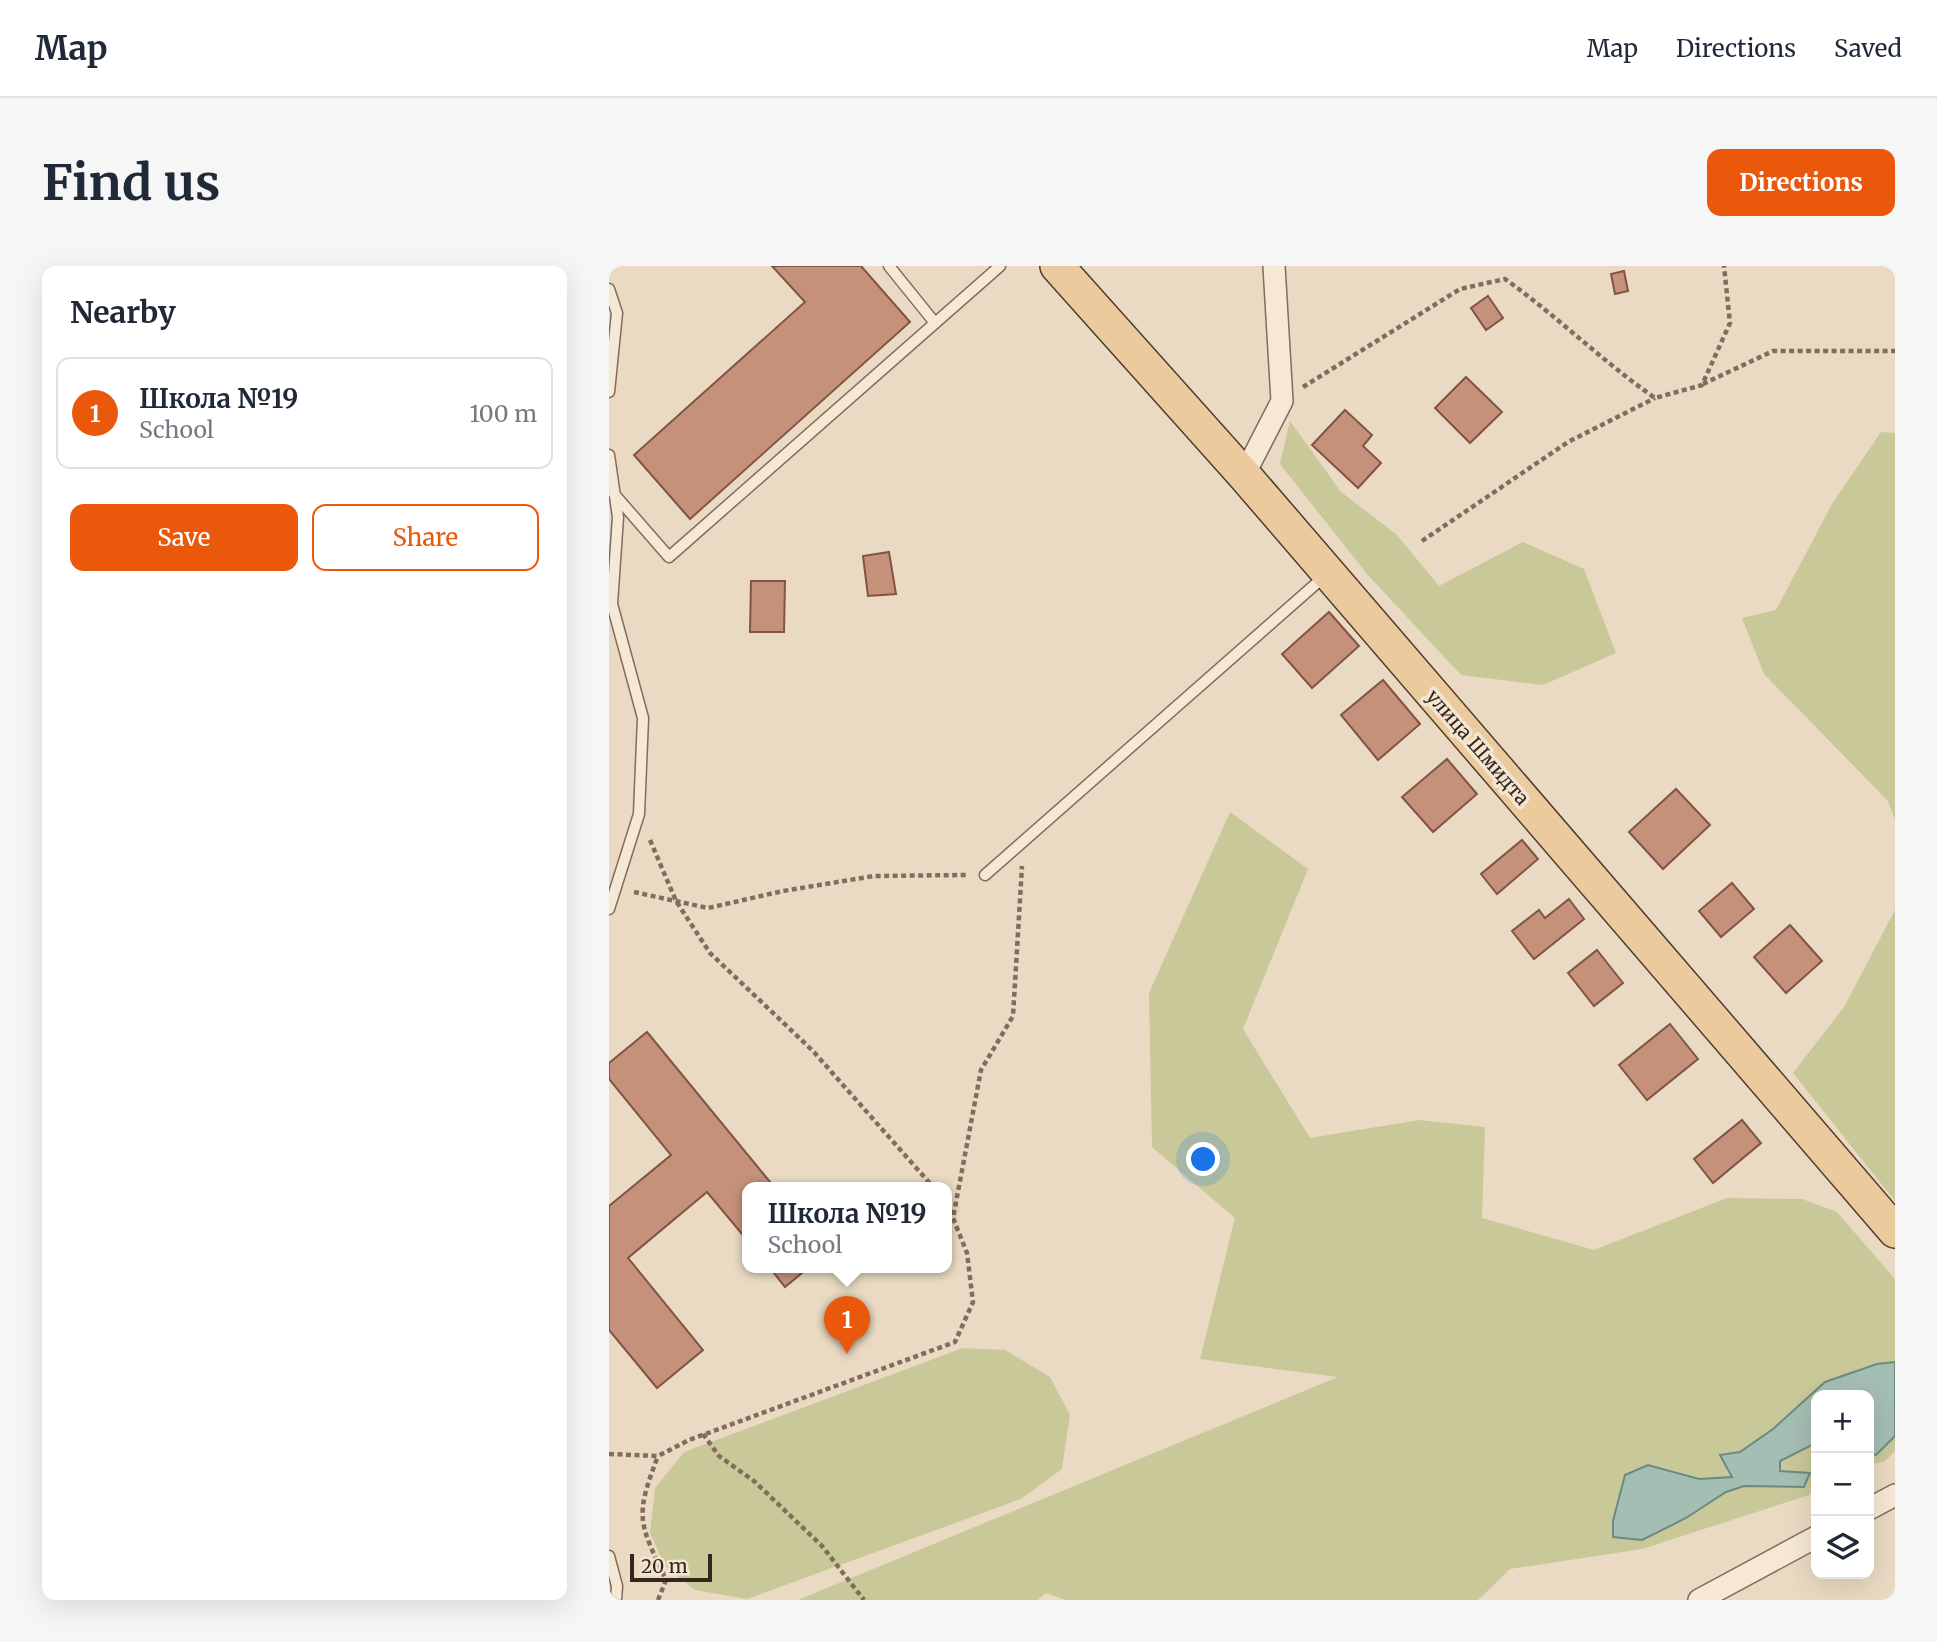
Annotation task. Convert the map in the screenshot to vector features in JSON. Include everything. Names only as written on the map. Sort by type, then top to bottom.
[{"type":"main road","name":"улица Шмидта","points":[[1057,266],[1244,475],[1895,1230]]},
{"type":"street","points":[[1244,475],[1282,401],[1274,266]]},
{"type":"street","points":[[1874,1506],[1895,1495]]},
{"type":"street","points":[[1699,1600],[1811,1540]]},
{"type":"lane","points":[[889,266],[935,323]]},
{"type":"lane","points":[[614,494],[669,557],[1000,266]]},
{"type":"lane","points":[[609,289],[617,313],[613,329],[609,392]]},
{"type":"lane","points":[[609,454],[618,517],[612,604],[643,718],[639,814],[612,888],[609,909]]},
{"type":"lane","points":[[985,875],[1328,573]]},
{"type":"lane","points":[[609,1556],[617,1586],[616,1600]]},
{"type":"path","points":[[1702,385],[1730,323],[1724,266]]},
{"type":"path","points":[[1282,401],[1460,289],[1505,279],[1542,306],[1604,362],[1655,398]]},
{"type":"path","points":[[1422,541],[1568,442],[1655,398],[1702,385],[1773,351],[1895,351]]},
{"type":"path","points":[[639,814],[676,901],[711,953],[813,1051],[929,1182]]},
{"type":"path","points":[[609,1454],[658,1456],[703,1434],[955,1342],[973,1302],[967,1253],[953,1218],[981,1070],[1013,1016],[1015,950],[1024,841]]},
{"type":"path","points":[[612,888],[708,908],[783,891],[874,876],[985,875]]},
{"type":"path","points":[[703,1434],[719,1456],[754,1481],[823,1546],[864,1600]]},
{"type":"path","points":[[658,1456],[643,1494],[642,1528],[666,1580],[658,1600]]},
{"type":"green space","points":[[1290,421],[1341,492],[1396,534],[1439,586],[1523,542],[1584,569],[1616,653],[1543,685],[1461,675],[1367,574],[1280,464]]},
{"type":"green space","points":[[1881,432],[1895,433],[1895,820],[1888,801],[1764,674],[1742,618],[1776,610],[1832,504]]},
{"type":"green space","points":[[1230,812],[1308,869],[1243,1029],[1310,1138],[1419,1120],[1485,1127],[1482,1218],[1594,1250],[1727,1198],[1802,1199],[1837,1212],[1895,1279],[1895,1365],[1811,1390],[1811,1394],[1773,1429],[1740,1452],[1720,1455],[1733,1477],[1699,1479],[1675,1472],[1613,1537],[1642,1540],[1686,1518],[1726,1492],[1744,1486],[1804,1487],[1779,1471],[1780,1461],[1811,1446],[1809,1495],[1642,1549],[1510,1569],[1478,1600],[1066,1600],[1046,1593],[1038,1600],[798,1600],[1338,1377],[1200,1359],[1235,1218],[1152,1147],[1149,993]]},
{"type":"green space","points":[[1895,910],[1895,1201],[1793,1073],[1844,1007]]},
{"type":"green space","points":[[963,1348],[1005,1350],[1050,1377],[1070,1415],[1062,1469],[1021,1499],[747,1599],[695,1590],[665,1566],[650,1533],[655,1488],[684,1452]]},
{"type":"green space","points":[[1895,1436],[1895,1451],[1885,1461],[1874,1464],[1876,1455]]},
{"type":"shaded area","points":[[1895,1362],[1895,1436],[1876,1455],[1874,1390],[1816,1390],[1825,1382],[1877,1364]]},
{"type":"shaded area","points":[[1811,1395],[1811,1446],[1780,1461],[1780,1471],[1810,1473],[1804,1487],[1744,1486],[1726,1492],[1686,1518],[1642,1540],[1613,1537],[1613,1521],[1625,1475],[1648,1465],[1699,1479],[1732,1477],[1720,1455],[1740,1452],[1773,1429]]},
{"type":"building","points":[[772,266],[861,266],[910,322],[690,519],[634,455],[805,302]]},
{"type":"building","points":[[1624,271],[1628,291],[1615,294],[1611,274]]},
{"type":"building","points":[[1488,296],[1503,318],[1486,330],[1471,308]]},
{"type":"building","points":[[1466,377],[1502,412],[1470,443],[1435,408]]},
{"type":"building","points":[[1345,410],[1372,435],[1363,446],[1381,463],[1358,488],[1312,445]]},
{"type":"building","points":[[889,552],[896,594],[868,596],[863,556]]},
{"type":"building","points":[[751,581],[785,581],[784,632],[750,632]]},
{"type":"building","points":[[1329,612],[1359,646],[1312,688],[1282,654]]},
{"type":"building","points":[[1383,680],[1420,724],[1378,760],[1341,715]]},
{"type":"building","points":[[1447,759],[1477,794],[1433,832],[1402,797]]},
{"type":"building","points":[[1676,789],[1710,825],[1663,869],[1629,832]]},
{"type":"building","points":[[1522,840],[1538,859],[1497,894],[1481,874]]},
{"type":"building","points":[[1732,883],[1754,909],[1721,937],[1699,911]]},
{"type":"building","points":[[1569,899],[1584,919],[1534,959],[1512,931],[1539,910],[1545,918]]},
{"type":"building","points":[[1790,925],[1822,961],[1786,993],[1754,957]]},
{"type":"building","points":[[1597,950],[1623,983],[1594,1006],[1568,973]]},
{"type":"building","points":[[1670,1024],[1698,1059],[1647,1100],[1619,1065]]},
{"type":"building","points":[[647,1032],[770,1182],[742,1182],[742,1234],[707,1192],[628,1258],[703,1350],[657,1388],[609,1330],[609,1206],[671,1155],[609,1079],[609,1063]]},
{"type":"building","points":[[1742,1120],[1761,1143],[1713,1183],[1694,1159]]},
{"type":"building","points":[[774,1273],[802,1273],[785,1287]]},
{"type":"place","name":"Школа №19","points":[[847,1354]]}]
